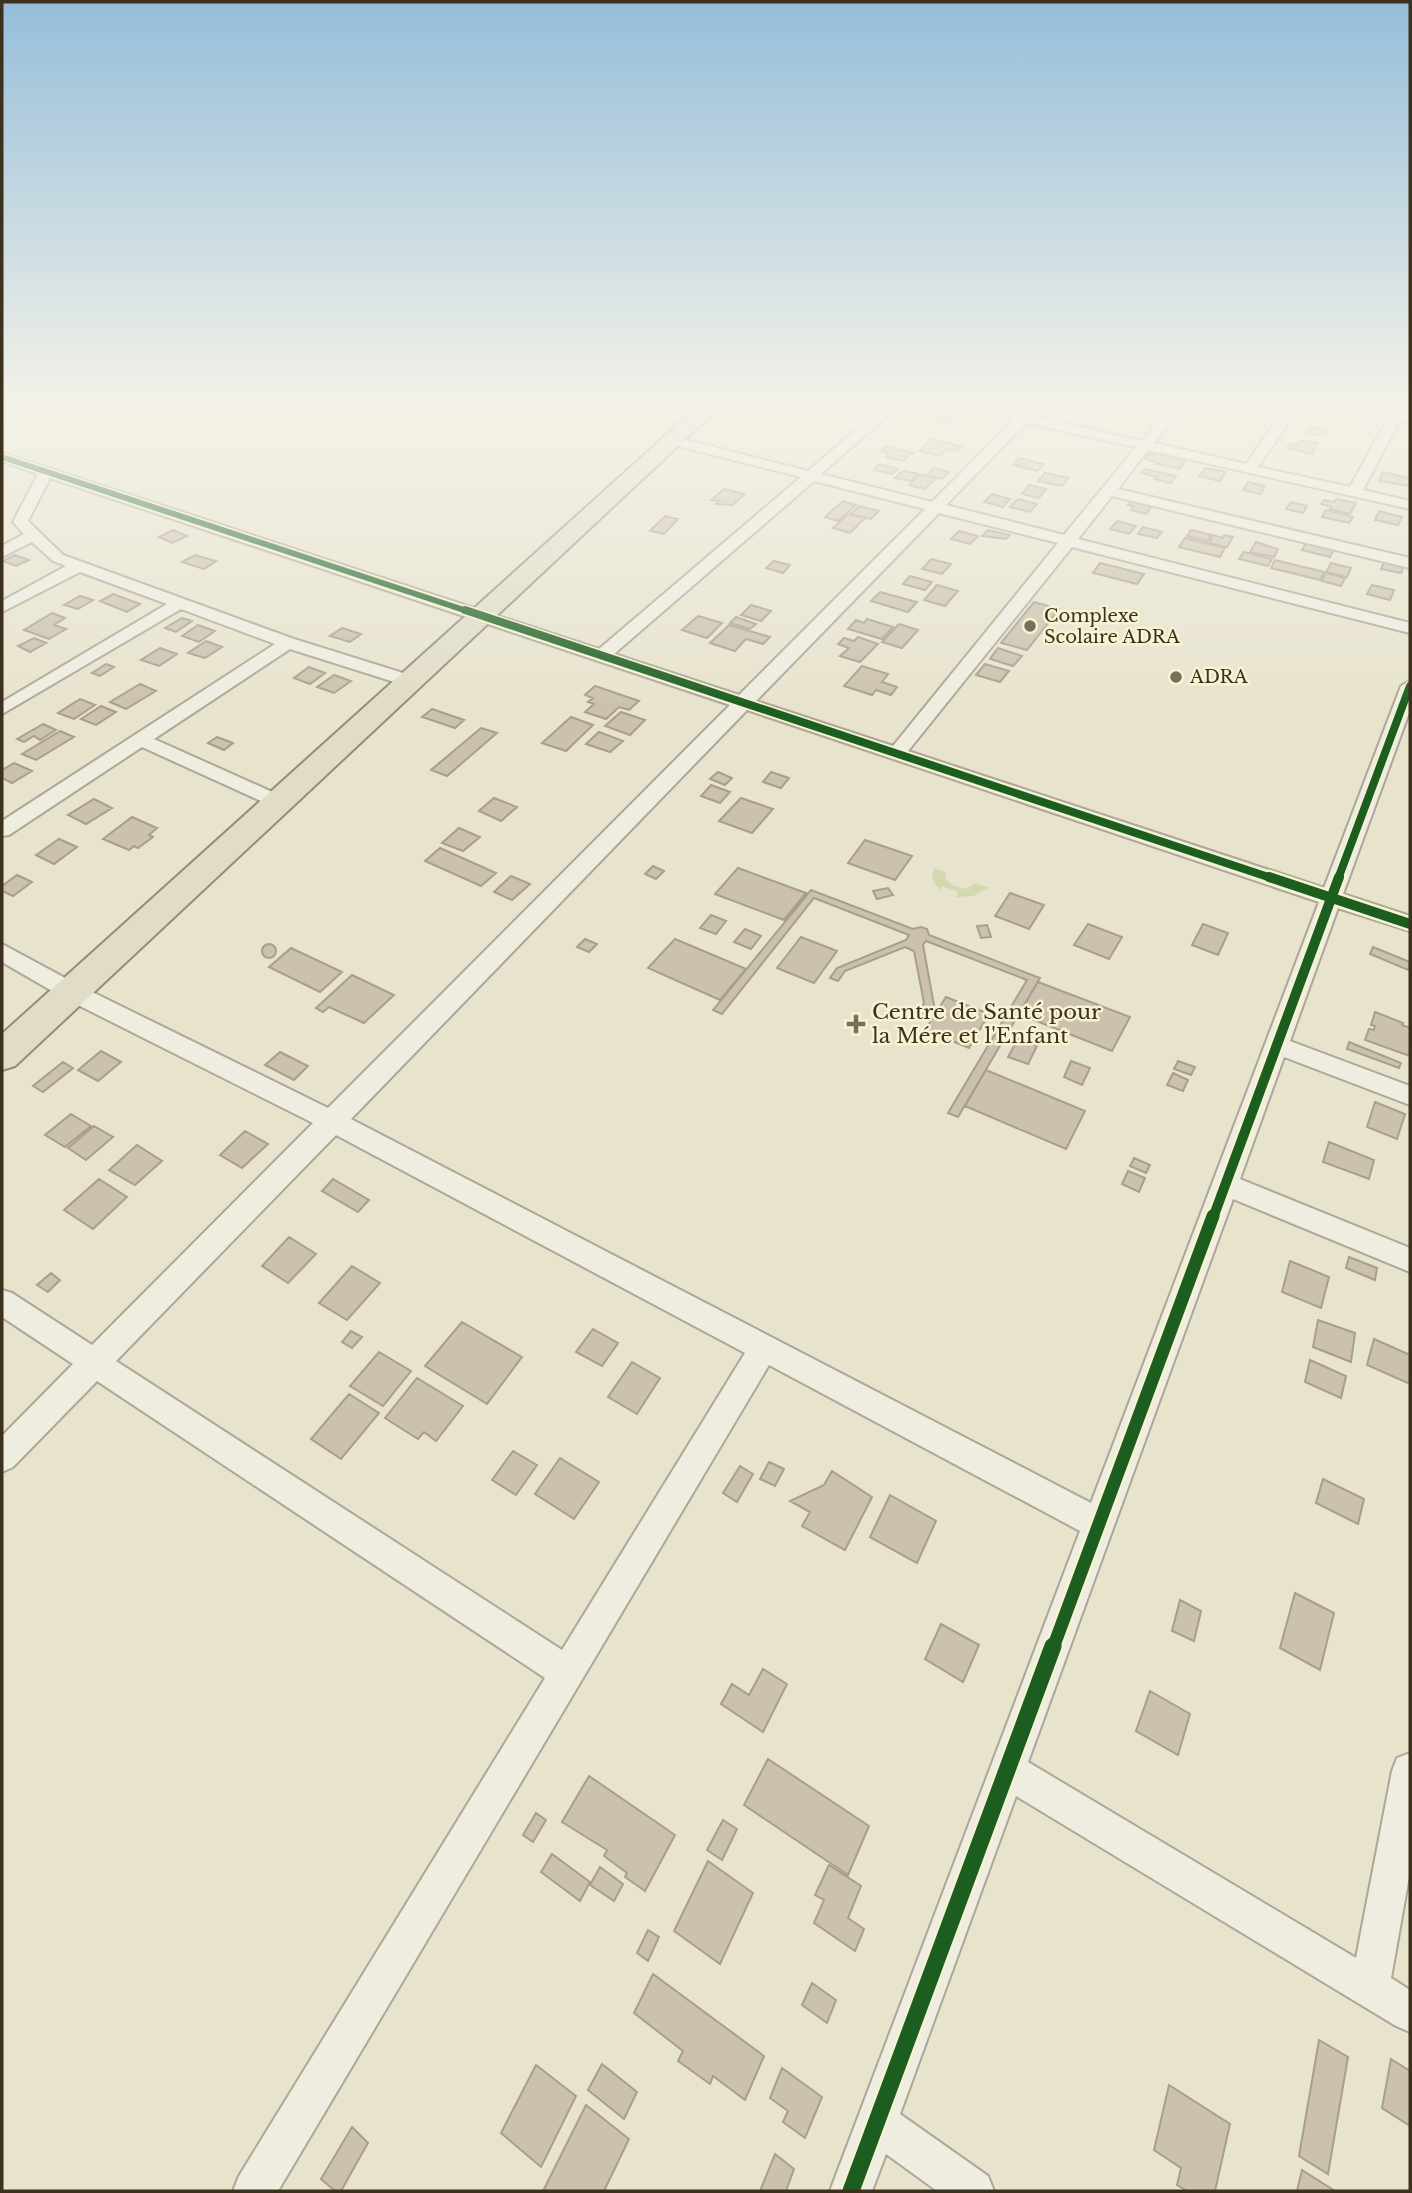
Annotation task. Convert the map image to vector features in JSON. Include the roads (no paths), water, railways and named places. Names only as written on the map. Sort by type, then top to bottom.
[{"type":"highway","points":[[2,1056],[607,503]]},
{"type":"street","points":[[30,503],[20,522],[58,558],[288,643],[413,682]]},
{"type":"street","points":[[140,503],[1410,924]]},
{"type":"street","points":[[601,656],[779,503]]},
{"type":"street","points":[[917,503],[1410,628]]},
{"type":"street","points":[[2,1457],[940,503]]},
{"type":"street","points":[[896,754],[1098,503]]},
{"type":"street","points":[[1160,503],[1410,563]]},
{"type":"street","points":[[2,552],[33,536]]},
{"type":"street","points":[[2,607],[79,566]]},
{"type":"street","points":[[2,709],[180,603]]},
{"type":"street","points":[[2,830],[288,643]]},
{"type":"street","points":[[851,2191],[1332,898],[1405,719],[1410,686]]},
{"type":"street","points":[[141,739],[281,803]]},
{"type":"street","points":[[2,952],[72,992],[332,1121],[1099,1524]]},
{"type":"street","points":[[1277,1045],[1410,1096]]},
{"type":"street","points":[[1226,1184],[1410,1260]]},
{"type":"street","points":[[2,1302],[567,1673]]},
{"type":"street","points":[[254,2191],[764,1348]]},
{"type":"street","points":[[1007,1770],[1410,2012]]},
{"type":"street","points":[[1370,1988],[1410,1771]]},
{"type":"street","points":[[876,2122],[973,2191]]},
{"type":"place","name":"Complexe Scolaire ADRA","points":[[1030,626]]},
{"type":"place","name":"ADRA","points":[[1176,677]]},
{"type":"place","name":"Centre de Santé pour la Mére et l'Enfant","points":[[856,1024]]}]
